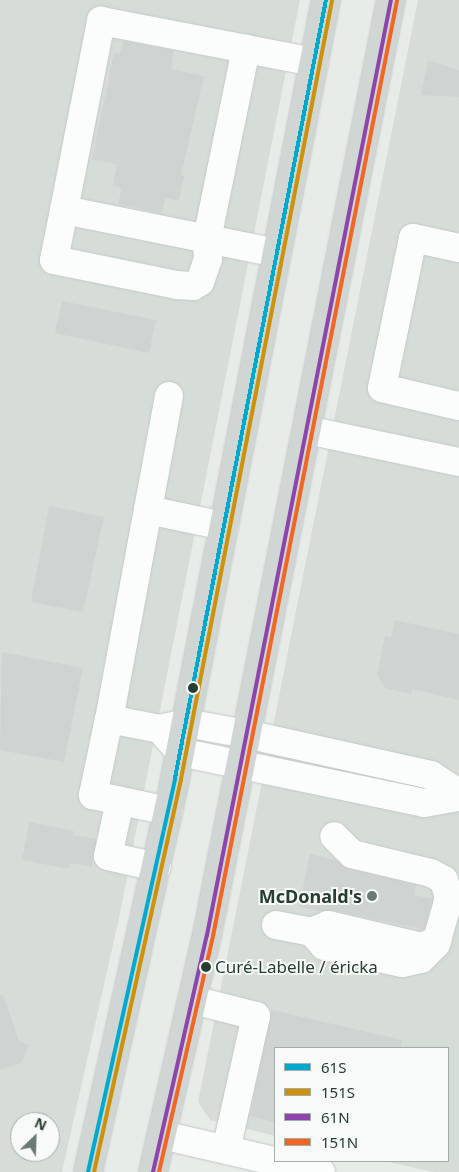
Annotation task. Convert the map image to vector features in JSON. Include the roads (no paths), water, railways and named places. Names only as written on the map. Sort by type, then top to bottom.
[{"type":"main road","points":[[88,1172],[157,866],[326,0]]},
{"type":"main road","points":[[153,1172],[193,1000],[241,764],[391,0]]},
{"type":"street","points":[[246,49],[207,239],[208,259],[200,282],[194,286],[177,285],[54,260],[101,21],[314,62]]},
{"type":"street","points":[[64,210],[277,253]]},
{"type":"street","points":[[459,248],[413,238],[382,388],[459,406]]},
{"type":"street","points":[[168,811],[93,795],[169,396]]},
{"type":"street","points":[[307,430],[459,462]]},
{"type":"street","points":[[148,510],[224,526]]},
{"type":"street","points":[[109,719],[160,729],[186,723],[246,734],[431,775],[459,795]]},
{"type":"street","points":[[160,729],[180,752],[424,803],[459,795]]},
{"type":"street","points":[[120,801],[108,856],[157,866]]},
{"type":"street","points":[[276,925],[312,932],[324,946],[402,963],[421,959],[438,940],[449,898],[444,880],[431,873],[352,854],[334,836]]},
{"type":"street","points":[[193,1000],[256,1016],[226,1150]]},
{"type":"street","points":[[162,1135],[274,1161]]},
{"type":"street","points":[[278,1162],[321,1172]]},
{"type":"place","name":"McDonald's","points":[[372,896]]},
{"type":"place","name":"Curé-Labelle / éricka","points":[[206,967]]}]
